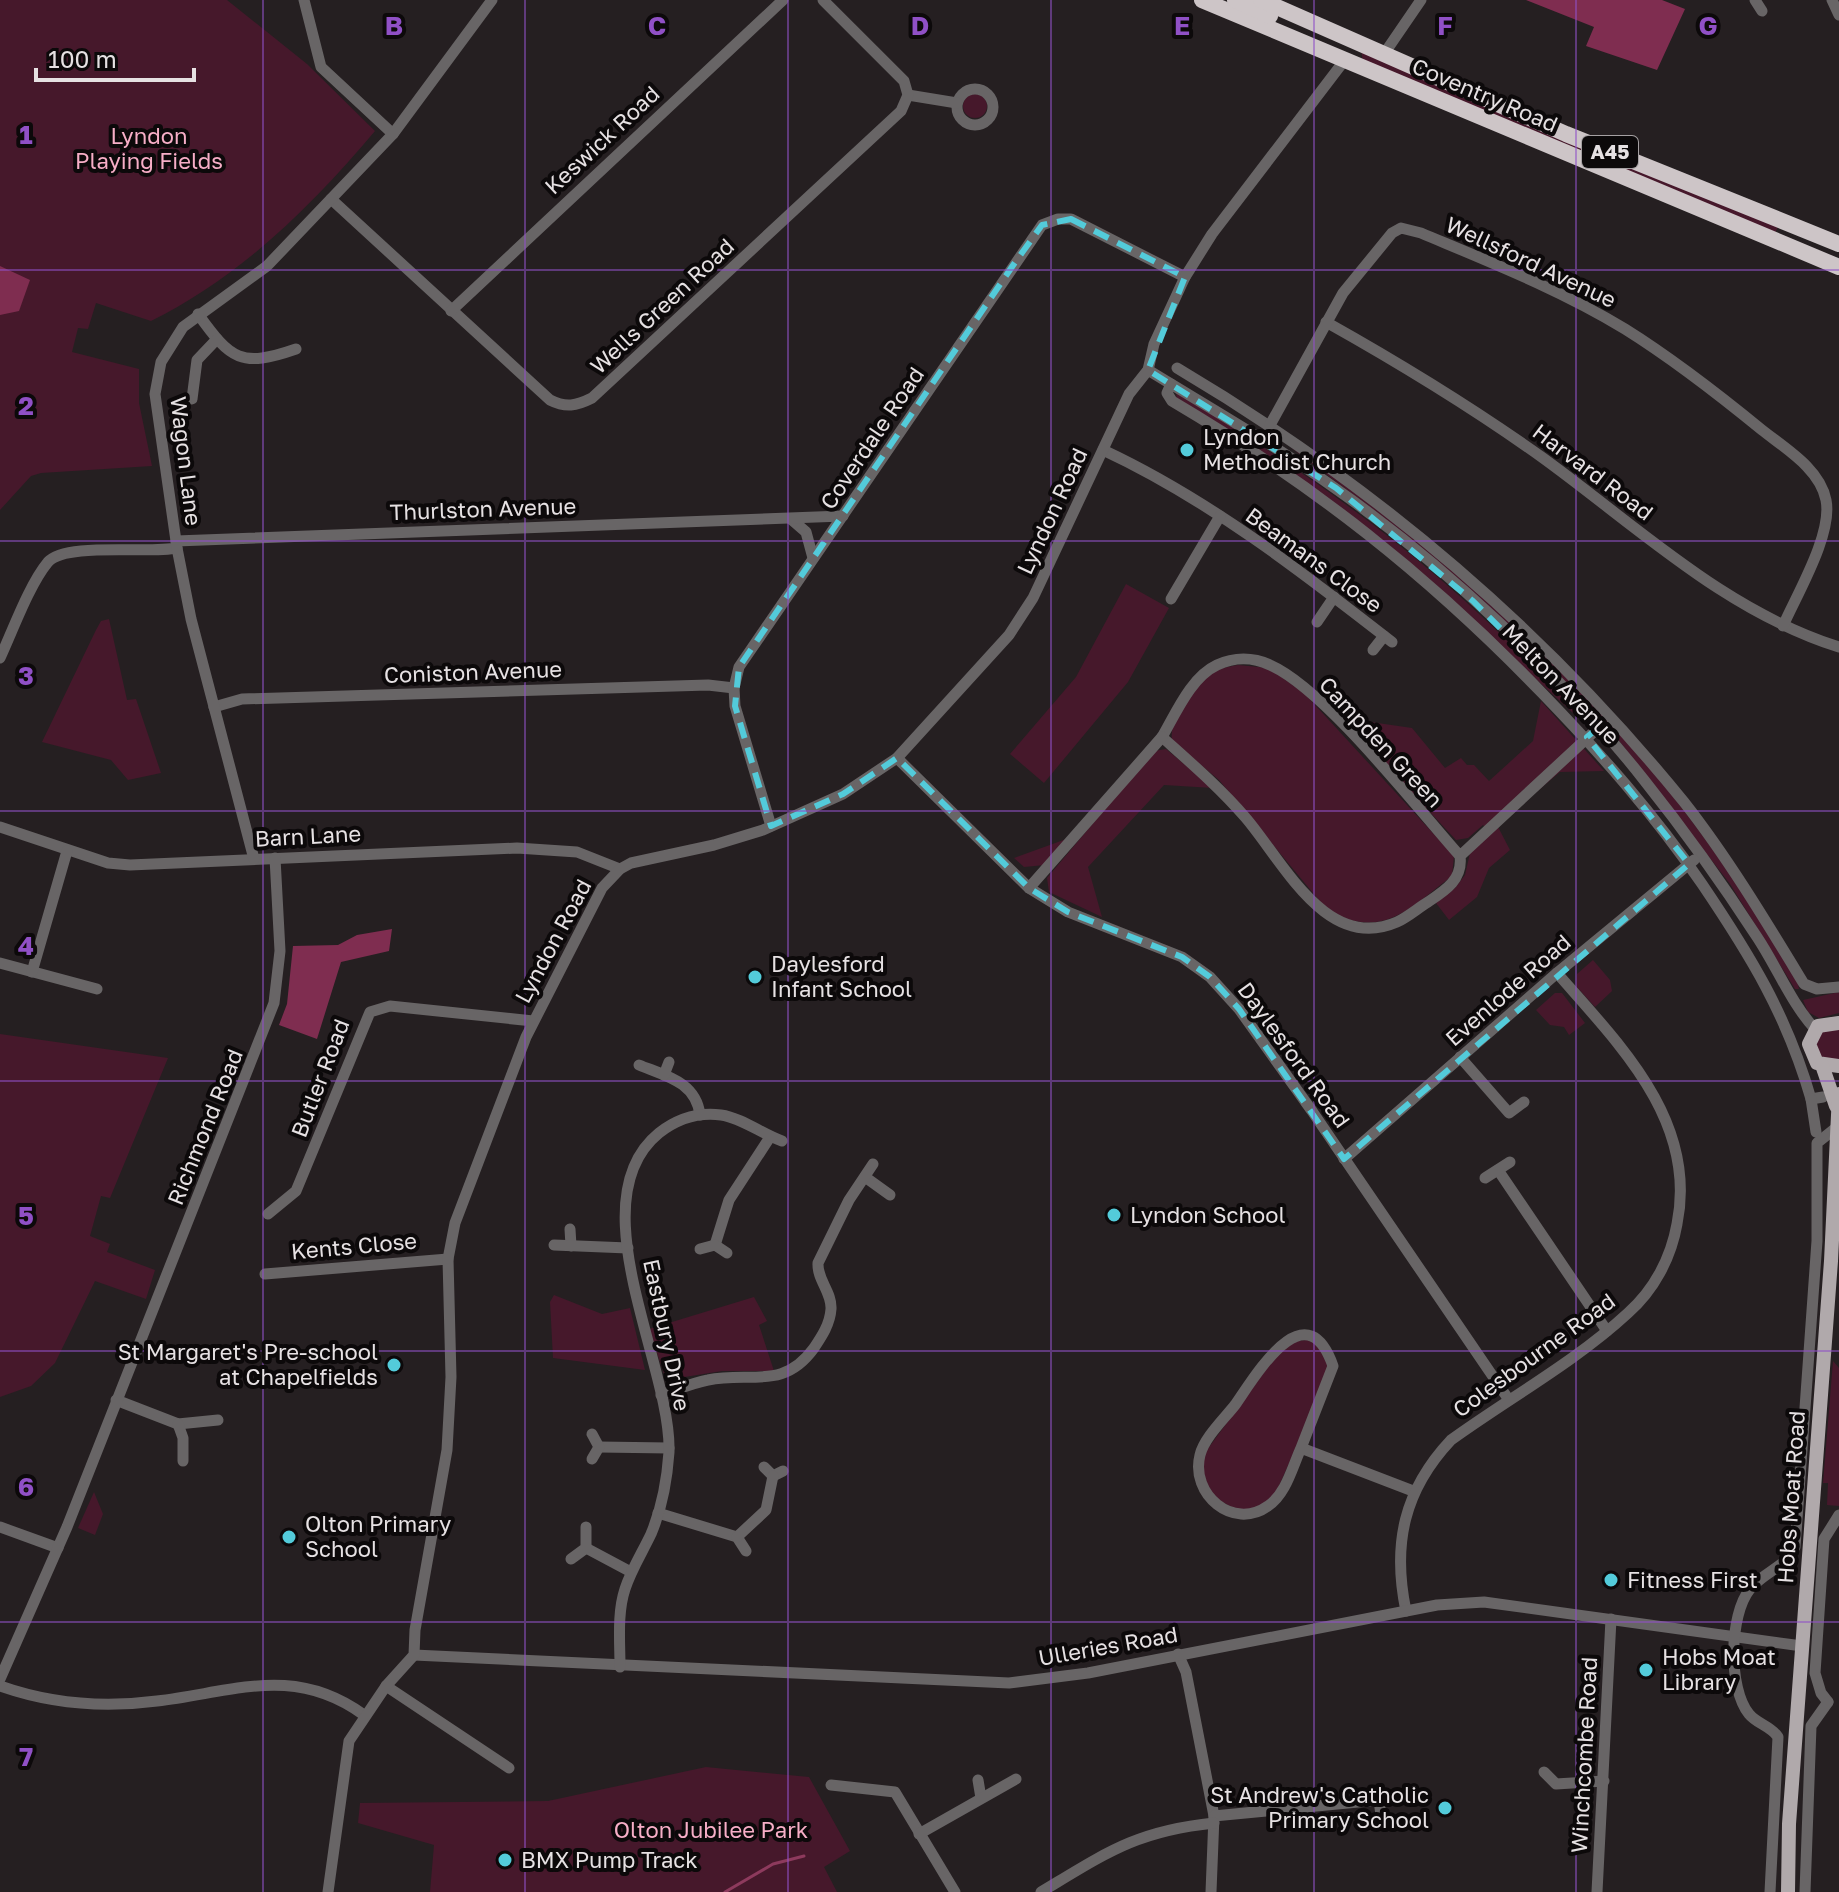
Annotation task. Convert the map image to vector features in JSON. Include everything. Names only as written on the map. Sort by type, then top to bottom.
[{"type":"highway","name":"Coventry Road","points":[[1202,0],[1839,267]]},
{"type":"highway","points":[[1235,0],[1341,47],[1344,61]]},
{"type":"highway","name":"Coventry Road","points":[[1261,0],[1566,134],[1839,244]]},
{"type":"main road","points":[[1815,1029],[1827,1022],[1839,1023]]},
{"type":"main road","name":"Hobs Moat Road","points":[[1788,1892],[1802,1646],[1803,1532],[1838,1100],[1822,1065],[1809,1049],[1815,1029]]},
{"type":"main road","points":[[1822,1065],[1839,1066]]},
{"type":"street","points":[[304,0],[321,67],[393,134]]},
{"type":"street","name":"Wagon Lane","points":[[254,859],[176,544],[155,394],[165,353],[175,336],[198,314],[267,266],[393,134],[492,0]]},
{"type":"street","name":"Keswick Road","points":[[451,311],[783,0]]},
{"type":"street","points":[[823,0],[904,81],[908,95],[957,103]]},
{"type":"street","points":[[1384,54],[1421,0]]},
{"type":"street","points":[[1832,0],[1839,15]]},
{"type":"street","name":"Lyndon Road","points":[[414,1655],[415,1630],[449,1424],[448,1259],[455,1223],[533,1021],[602,888],[620,869],[641,859],[714,845],[771,826],[843,794],[897,758],[1009,635],[1033,598],[1129,394],[1148,370],[1154,344],[1185,277],[1240,195],[1344,61]]},
{"type":"street","name":"Wells Green Road","points":[[331,199],[550,400],[563,407],[578,405],[592,398],[830,178],[901,111],[908,95]]},
{"type":"street","name":"Coverdale Road","points":[[734,688],[739,667],[1042,225],[1058,219],[1071,219],[1185,277]]},
{"type":"street","name":"Wellsford Avenue","points":[[1270,425],[1343,293],[1386,238],[1401,228],[1421,233],[1509,269],[1625,329],[1723,398],[1794,456],[1823,487],[1827,504],[1826,527],[1783,626]]},
{"type":"street","points":[[198,314],[217,339],[239,359],[251,362],[296,349]]},
{"type":"street","name":"Harvard Road","points":[[1326,322],[1439,386],[1545,459],[1686,567],[1753,611],[1839,647]]},
{"type":"street","points":[[192,399],[197,360],[217,339]]},
{"type":"street","name":"Melton Avenue","points":[[1148,370],[1281,451],[1389,529],[1473,601],[1599,727],[1700,854],[1793,994],[1803,1016],[1815,1029]]},
{"type":"street","name":"Melton Avenue","points":[[1181,370],[1290,438],[1410,526],[1526,629],[1685,804],[1810,988]]},
{"type":"street","name":"Melton Avenue","points":[[1171,384],[1167,393],[1172,401],[1274,462],[1341,510],[1438,590],[1587,737],[1689,864],[1764,979],[1817,1098],[1820,1182],[1814,1398]]},
{"type":"street","points":[[1242,425],[1252,413]]},
{"type":"street","points":[[1281,451],[1290,438]]},
{"type":"street","name":"Beamans Close","points":[[1103,450],[1158,475],[1334,597],[1388,639],[1373,650]]},
{"type":"street","name":"Thurlston Avenue","points":[[0,658],[51,560],[69,551],[154,553],[176,544],[843,516]]},
{"type":"street","name":"Beamans Close","points":[[1171,599],[1220,516]]},
{"type":"street","points":[[791,519],[806,532],[813,558]]},
{"type":"street","points":[[1317,622],[1334,597]]},
{"type":"street","name":"Campden Green","points":[[1029,888],[1162,737],[1187,694],[1215,665],[1240,659],[1273,666],[1340,723],[1460,856]]},
{"type":"street","name":"Coniston Avenue","points":[[214,707],[242,699],[708,685],[734,688]]},
{"type":"street","points":[[734,688],[735,706],[771,826]]},
{"type":"street","points":[[1162,737],[1218,787],[1314,904],[1347,924],[1366,928],[1399,921],[1457,879],[1461,867],[1460,856],[1599,727]]},
{"type":"street","name":"Daylesford Road","points":[[897,758],[1029,888],[1068,912],[1182,957],[1210,977],[1239,1009],[1509,1400]]},
{"type":"street","name":"Barn Lane","points":[[0,827],[108,863],[130,865],[517,848],[577,852],[620,869]]},
{"type":"street","points":[[32,972],[67,851]]},
{"type":"street","name":"Evenlode Road","points":[[1344,1159],[1557,973],[1700,854]]},
{"type":"street","name":"Richmond Road","points":[[0,1679],[58,1548],[161,1294],[274,1003],[280,951],[275,858]]},
{"type":"street","points":[[0,963],[97,989]]},
{"type":"street","name":"Colesbourne Road","points":[[1406,1611],[1399,1572],[1399,1542],[1413,1491],[1430,1462],[1451,1440],[1631,1311],[1669,1257],[1680,1212],[1678,1153],[1659,1102],[1557,973]]},
{"type":"street","points":[[1793,994],[1810,988],[1834,988]]},
{"type":"street","name":"Butler Road","points":[[268,1214],[296,1191],[370,1012],[384,1006],[533,1021]]},
{"type":"street","points":[[1460,1057],[1509,1113],[1524,1102]]},
{"type":"street","points":[[664,1075],[669,1062]]},
{"type":"street","points":[[639,1065],[694,1092],[700,1115],[730,1117],[776,1139],[729,1200],[715,1245]]},
{"type":"street","name":"Eastbury Drive","points":[[620,1667],[621,1613],[631,1572],[658,1513],[667,1484],[669,1448],[661,1395],[634,1295],[628,1248],[627,1208],[631,1177],[644,1148],[673,1123],[700,1115]]},
{"type":"street","points":[[1816,1137],[1837,1127]]},
{"type":"street","points":[[1485,1178],[1510,1162]]},
{"type":"street","points":[[661,1395],[709,1379],[773,1377],[800,1364],[819,1340],[831,1306],[818,1272],[818,1263],[849,1200],[873,1164]]},
{"type":"street","points":[[1498,1170],[1607,1331]]},
{"type":"street","points":[[865,1177],[890,1195]]},
{"type":"street","points":[[570,1229],[571,1246]]},
{"type":"street","points":[[554,1245],[628,1248]]},
{"type":"street","points":[[700,1249],[715,1245],[727,1253]]},
{"type":"street","name":"Kents Close","points":[[265,1274],[448,1259]]},
{"type":"street","points":[[1305,1335],[1318,1340],[1328,1350],[1333,1366],[1301,1448],[1281,1494],[1271,1504],[1254,1513],[1231,1512],[1213,1503],[1198,1474],[1200,1453],[1268,1359],[1283,1342],[1305,1335]]},
{"type":"street","points":[[116,1400],[178,1424],[218,1420]]},
{"type":"street","points":[[178,1424],[183,1438],[183,1461]]},
{"type":"street","points":[[592,1434],[599,1447]]},
{"type":"street","points":[[599,1447],[669,1448]]},
{"type":"street","points":[[592,1459],[599,1447]]},
{"type":"street","points":[[1301,1448],[1413,1491]]},
{"type":"street","points":[[737,1537],[766,1510],[773,1471]]},
{"type":"street","points":[[658,1513],[737,1537],[746,1551]]},
{"type":"street","name":"Hobs Moat Road","points":[[1834,1703],[1821,1693],[1815,1673],[1824,1539],[1839,1515]]},
{"type":"street","points":[[0,1527],[58,1548]]},
{"type":"street","points":[[586,1527],[586,1548]]},
{"type":"street","name":"Hobs Moat Road","points":[[1770,1892],[1779,1745],[1775,1732],[1756,1721],[1739,1700],[1734,1674],[1736,1637],[1748,1591],[1763,1575],[1788,1563],[1803,1532]]},
{"type":"street","points":[[586,1548],[631,1572]]},
{"type":"street","points":[[571,1559],[586,1548]]},
{"type":"street","name":"Ulleries Road","points":[[414,1655],[1009,1683],[1050,1679],[1406,1611],[1484,1602],[1802,1646]]},
{"type":"street","name":"Winchcombe Road","points":[[1597,1892],[1611,1619]]},
{"type":"street","points":[[1178,1654],[1186,1672],[1214,1820],[1211,1892]]},
{"type":"street","points":[[328,1892],[342,1773],[349,1741],[364,1715],[414,1655]]},
{"type":"street","points":[[0,1686],[51,1700],[122,1704],[253,1684],[284,1684],[324,1694],[364,1715]]},
{"type":"street","points":[[386,1686],[509,1768]]},
{"type":"street","points":[[1805,1892],[1811,1726],[1834,1703]]},
{"type":"street","points":[[1544,1772],[1556,1784],[1604,1781]]},
{"type":"street","points":[[919,1834],[1016,1779]]},
{"type":"street","points":[[978,1780],[981,1798]]},
{"type":"street","points":[[831,1785],[895,1792],[955,1892]]},
{"type":"street","points":[[1041,1892],[1129,1841],[1166,1829],[1214,1820],[1379,1800],[1382,1823]]},
{"type":"highlighted area","points":[[1071,219],[1185,277],[1148,370],[1336,488],[1473,601],[1599,727],[1587,737],[1689,864],[1344,1159],[1239,1009],[1210,977],[1182,957],[1068,912],[1029,888],[897,758],[843,794],[771,826],[735,706],[739,667],[1042,225]]},
{"type":"green space","name":"Lyndon Playing Fields","points":[[0,0],[227,0],[307,64],[375,131],[326,187],[272,238],[244,262],[184,303],[151,321],[96,303],[88,329],[78,328],[72,352],[139,369],[139,403],[152,466],[41,473],[31,476],[0,510]]},
{"type":"green space","points":[[1361,50],[1778,227],[1775,233],[1363,62]]},
{"type":"green space","points":[[975,94],[983,98],[987,106],[983,114],[975,118],[967,114],[963,106],[967,98]]},
{"type":"green space","points":[[1176,393],[1274,454],[1413,556],[1499,633],[1571,704],[1584,723],[1388,544],[1333,502],[1177,400]]},
{"type":"green space","points":[[1290,447],[1425,545],[1551,659],[1664,785],[1715,852],[1789,965],[1799,989],[1795,989],[1730,884],[1610,729],[1554,672],[1375,511]]},
{"type":"green space","points":[[1126,584],[1169,608],[1128,682],[1044,783],[1010,754],[1076,677]]},
{"type":"green space","points":[[109,619],[127,700],[136,699],[161,773],[128,780],[111,760],[42,742],[96,630],[101,621]]},
{"type":"green space","points":[[1238,665],[1269,668],[1304,693],[1454,856],[1452,876],[1408,909],[1380,921],[1347,919],[1328,911],[1219,780],[1172,741],[1175,721],[1194,690],[1211,674]]},
{"type":"green space","points":[[1541,701],[1604,771],[1560,772],[1497,825],[1510,850],[1489,868],[1477,897],[1449,920],[1436,903],[1455,888],[1465,875],[1470,853],[1490,833],[1483,825],[1468,838],[1456,840],[1355,732],[1364,721],[1412,728],[1445,768],[1461,758],[1467,765],[1474,765],[1489,781],[1533,741]]},
{"type":"green space","points":[[1166,749],[1213,788],[1164,785],[1088,867],[1102,917],[1049,892],[1047,878],[1154,751]]},
{"type":"green space","points":[[1069,838],[1045,865],[1024,867],[1014,858]]},
{"type":"green space","points":[[1593,960],[1610,980],[1612,991],[1595,1007],[1576,986],[1577,974]]},
{"type":"green space","points":[[1839,992],[1839,1013],[1819,1018],[1808,1012],[1803,1000]]},
{"type":"green space","points":[[1555,993],[1562,993],[1585,1023],[1569,1035],[1564,1027],[1550,1025],[1536,1010]]},
{"type":"green space","points":[[1839,1028],[1839,1062],[1823,1060],[1815,1045],[1824,1029]]},
{"type":"green space","points":[[0,1034],[168,1058],[110,1198],[101,1196],[90,1236],[110,1244],[107,1252],[155,1270],[146,1299],[95,1281],[55,1363],[31,1386],[0,1397]]},
{"type":"green space","points":[[554,1295],[602,1314],[630,1308],[645,1370],[553,1358],[550,1302]]},
{"type":"green space","points":[[754,1297],[767,1321],[759,1325],[774,1371],[722,1371],[666,1380],[649,1329]]},
{"type":"green space","points":[[1307,1340],[1315,1343],[1329,1364],[1326,1381],[1274,1497],[1257,1508],[1237,1510],[1212,1496],[1203,1472],[1204,1454],[1278,1353],[1289,1342]]},
{"type":"green space","points":[[1833,1361],[1839,1368],[1839,1506],[1827,1505],[1828,1483],[1823,1483]]},
{"type":"green space","points":[[94,1492],[103,1514],[95,1535],[78,1528]]},
{"type":"green space","name":"Olton Jubilee Park","points":[[706,1767],[809,1777],[850,1851],[824,1867],[837,1892],[430,1892],[434,1845],[358,1823],[360,1803],[548,1801]]},
{"type":"shaded area","points":[[1526,0],[1662,0],[1685,9],[1657,70],[1586,46],[1594,27]]},
{"type":"shaded area","points":[[0,266],[30,280],[19,311],[0,315]]},
{"type":"shaded area","points":[[392,929],[389,951],[341,962],[317,1039],[279,1025],[287,1004],[293,946],[338,945],[357,935]]},
{"type":"waterway","points":[[725,1892],[773,1864],[804,1856]]},
{"type":"place","name":"Lyndon Methodist Church","points":[[1187,450]]},
{"type":"place","name":"Daylesford Infant School","points":[[755,977]]},
{"type":"place","name":"Lyndon School","points":[[1114,1215]]},
{"type":"place","name":"St Margaret's Pre-school at Chapelfields","points":[[394,1365]]},
{"type":"place","name":"Olton Primary School","points":[[289,1537]]},
{"type":"place","name":"Fitness First","points":[[1611,1580]]},
{"type":"place","name":"Hobs Moat Library","points":[[1646,1670]]},
{"type":"place","name":"St Andrew's Catholic Primary School","points":[[1445,1808]]},
{"type":"place","name":"BMX Pump Track","points":[[505,1860]]}]
